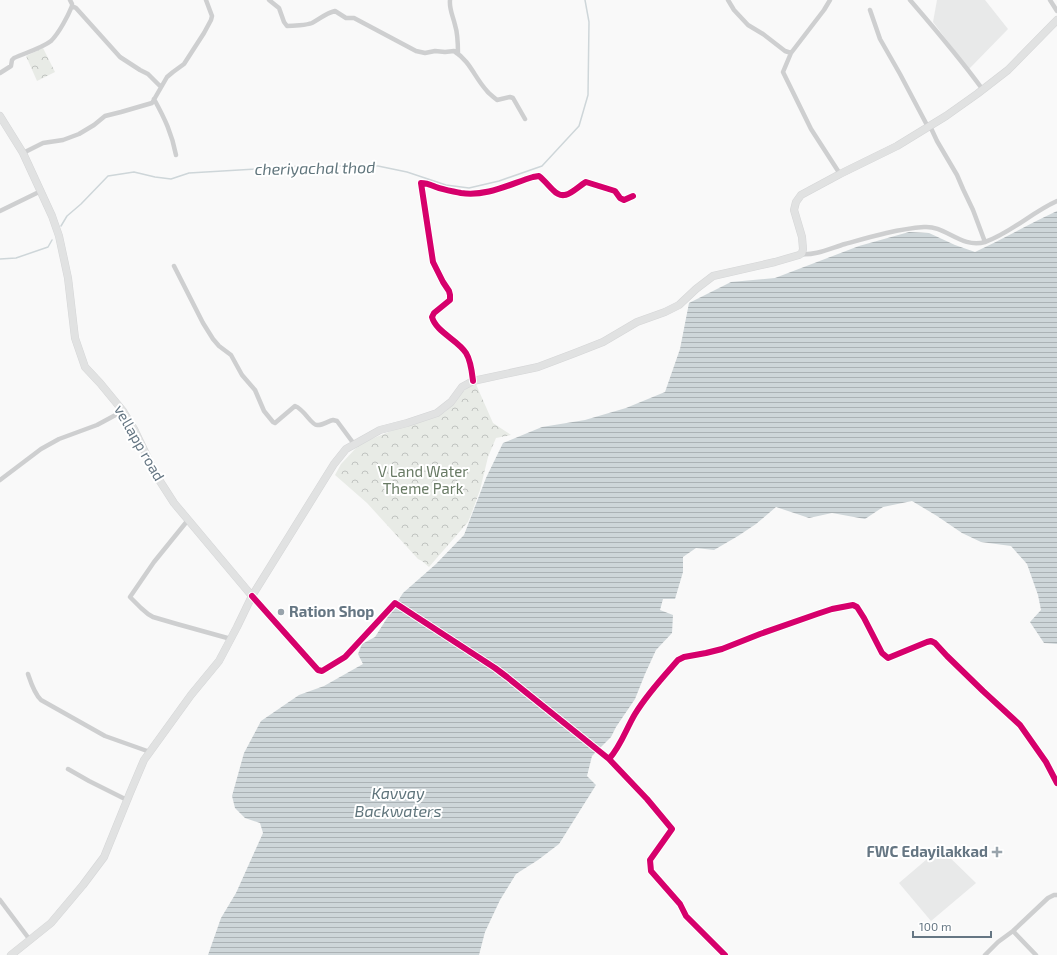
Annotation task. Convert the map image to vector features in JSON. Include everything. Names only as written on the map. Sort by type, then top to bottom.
[{"type":"main road","points":[[11,955],[51,923],[104,857],[144,760],[190,695],[219,661],[252,596],[334,464],[346,449],[380,430],[437,413],[451,402],[462,387],[473,381],[538,367],[602,342],[637,322],[665,312],[678,305],[713,276],[799,256],[803,249],[802,238],[794,207],[802,195],[840,174],[897,146],[946,116],[1008,70],[1057,20]]},
{"type":"main road","name":"vellapp road","points":[[0,116],[23,153],[52,216],[59,236],[68,278],[75,338],[85,367],[123,411],[134,429],[156,475],[174,503],[252,596]]},
{"type":"street","points":[[70,0],[72,6],[76,8],[120,57],[148,74],[161,87]]},
{"type":"street","points":[[23,153],[43,143],[63,140],[79,134],[105,116],[143,106],[152,102],[167,77],[184,64],[211,20],[212,16],[206,0]]},
{"type":"street","points":[[269,0],[279,8],[287,26],[312,23],[329,13],[335,12],[346,18],[354,18],[416,50],[425,53],[435,51],[454,51],[466,61],[487,92],[497,100],[510,97],[513,98],[525,119]]},
{"type":"street","points":[[450,0],[449,6],[458,39],[458,54]]},
{"type":"street","points":[[728,0],[734,10],[748,25],[763,34],[785,51],[791,53]]},
{"type":"street","points":[[830,0],[791,53],[783,72],[811,129],[840,174]]},
{"type":"street","points":[[910,0],[970,72],[982,90]]},
{"type":"street","points":[[1050,0],[1057,11]]},
{"type":"street","points":[[0,73],[11,66],[14,58],[52,40],[63,24],[72,6]]},
{"type":"street","points":[[870,10],[880,39],[957,175],[973,210],[985,242]]},
{"type":"street","points":[[154,100],[169,128],[176,155]]},
{"type":"street","points":[[473,381],[466,352],[436,326],[432,317],[434,313],[450,300],[450,295],[433,262],[422,183],[463,193],[482,193],[539,176],[559,196],[565,196],[586,182],[615,191],[620,198],[624,200],[633,196]]},
{"type":"street","points":[[0,211],[41,191]]},
{"type":"street","points":[[800,254],[810,254],[860,240],[924,227],[931,227],[950,236],[980,244],[993,239],[1026,220],[1043,207],[1057,201]]},
{"type":"street","points":[[174,266],[203,323],[219,346],[231,355],[242,375],[255,390],[264,411],[272,422],[275,422],[295,406],[306,414],[315,425],[319,426],[333,420],[337,421],[354,444]]},
{"type":"street","points":[[0,480],[41,449],[58,439],[97,425],[123,411]]},
{"type":"street","points":[[188,520],[154,562],[130,597],[148,614],[177,624],[231,639]]},
{"type":"street","name":"vellapp road","points":[[252,596],[318,670],[322,671],[344,657],[395,603],[495,668],[609,759]]},
{"type":"street","points":[[725,955],[686,916],[680,904],[651,871],[650,860],[672,829],[647,799],[609,759],[616,751],[636,712],[678,660],[684,657],[722,649],[817,614],[832,609],[853,605],[857,607],[882,652],[888,658],[927,642],[931,641],[935,643],[982,691],[1020,726],[1046,762],[1057,783]]},
{"type":"street","points":[[28,674],[37,696],[41,700],[105,736],[150,752]]},
{"type":"street","points":[[68,769],[127,800]]},
{"type":"street","points":[[985,955],[1048,898],[1057,895]]},
{"type":"street","points":[[0,900],[30,940]]},
{"type":"street","points":[[1013,931],[1036,955]]},
{"type":"shaded area","points":[[937,0],[985,0],[1008,29],[969,69],[933,22]]},
{"type":"shaded area","points":[[940,848],[976,883],[931,921],[899,883]]},
{"type":"green space","points":[[43,48],[55,72],[37,81],[26,56]]},
{"type":"green space","name":"V Land Water Theme Park","points":[[475,382],[493,423],[511,435],[496,438],[488,457],[480,490],[468,522],[429,567],[418,559],[367,503],[335,475],[341,464],[364,442],[396,429],[427,420],[445,412],[461,393]]},
{"type":"water","name":"Kavvay Backwaters","points":[[1057,211],[1057,644],[1044,643],[1030,622],[1041,610],[1038,595],[1027,564],[1011,546],[981,542],[962,533],[912,501],[883,507],[865,519],[832,513],[809,518],[776,507],[756,524],[714,550],[696,548],[683,557],[683,572],[675,599],[663,599],[660,610],[673,615],[672,633],[656,650],[635,699],[611,737],[592,756],[587,776],[596,785],[559,844],[516,874],[500,900],[485,932],[479,955],[208,955],[221,918],[236,893],[263,833],[260,823],[245,818],[235,808],[232,796],[244,753],[261,721],[299,695],[324,686],[363,664],[358,654],[362,644],[375,637],[403,593],[436,564],[464,535],[486,478],[503,443],[542,427],[585,420],[626,408],[665,392],[680,349],[689,303],[731,282],[775,278],[859,246],[909,232],[929,233],[975,252]]},
{"type":"waterway","name":"cheriyachal thod","points":[[61,226],[67,216],[108,176],[134,172],[171,179],[189,173],[303,166],[378,166],[407,172],[446,185],[469,188],[499,181],[542,166],[579,126],[588,95],[589,22],[585,0]]},
{"type":"waterway","points":[[0,259],[16,258],[48,247],[52,240]]},
{"type":"cycle path","points":[[473,381],[468,356],[458,344],[442,332],[432,317],[434,313],[450,300],[450,295],[433,262],[421,183],[470,194],[489,192],[539,176],[557,194],[566,195],[586,182],[615,191],[620,198],[624,200],[633,196]]},
{"type":"cycle path","points":[[252,596],[318,670],[322,671],[345,657],[395,603],[507,677],[609,759],[647,799],[672,829],[650,860],[651,871],[680,904],[686,916],[725,955]]},
{"type":"cycle path","points":[[609,759],[617,749],[640,707],[655,686],[678,660],[684,657],[722,649],[817,614],[832,609],[853,605],[857,607],[864,618],[882,653],[888,658],[927,642],[931,641],[935,643],[983,691],[1020,725],[1046,762],[1057,783]]},
{"type":"place","name":"Ration Shop","points":[[281,612]]},
{"type":"place","name":"FWC Edayilakkad","points":[[997,852]]}]
